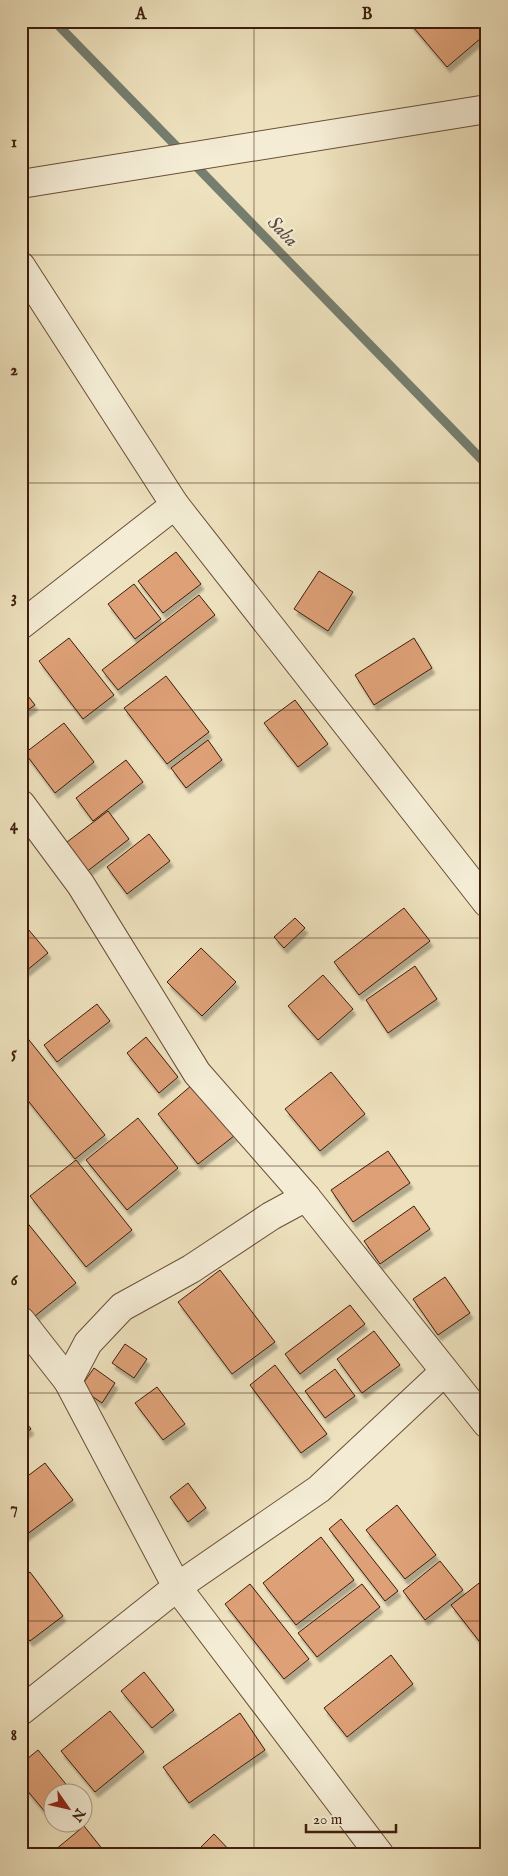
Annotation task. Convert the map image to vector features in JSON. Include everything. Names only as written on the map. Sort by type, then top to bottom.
[{"type":"street","points":[[21,184],[482,107]]},
{"type":"street","points":[[21,266],[175,505],[487,903]]},
{"type":"street","points":[[21,625],[175,505]]},
{"type":"street","points":[[21,804],[81,885],[197,1073],[306,1197],[444,1372],[482,1407]]},
{"type":"street","points":[[68,1381],[88,1343],[122,1307],[191,1269],[271,1216],[306,1197]]},
{"type":"street","points":[[21,1321],[68,1381],[177,1587],[380,1855]]},
{"type":"street","points":[[21,1711],[177,1587],[319,1490],[444,1372]]},
{"type":"building","points":[[408,21],[487,21],[487,33],[447,67]]},
{"type":"building","points":[[176,552],[201,584],[163,613],[138,581]]},
{"type":"building","points":[[319,571],[353,592],[328,631],[294,609]]},
{"type":"building","points":[[134,584],[161,619],[135,639],[108,604]]},
{"type":"building","points":[[199,595],[215,615],[118,690],[102,670]]},
{"type":"building","points":[[69,638],[114,695],[83,719],[39,661]]},
{"type":"building","points":[[414,638],[432,668],[374,705],[355,675]]},
{"type":"building","points":[[166,676],[209,732],[167,764],[124,708]]},
{"type":"building","points":[[21,687],[35,705],[21,715]]},
{"type":"building","points":[[295,700],[328,744],[298,767],[264,723]]},
{"type":"building","points":[[64,723],[94,762],[55,793],[25,753]]},
{"type":"building","points":[[208,740],[222,760],[186,788],[171,768]]},
{"type":"building","points":[[126,760],[143,782],[93,821],[76,798]]},
{"type":"building","points":[[108,811],[129,839],[85,873],[63,845]]},
{"type":"building","points":[[149,834],[170,861],[127,894],[107,867]]},
{"type":"building","points":[[404,908],[430,941],[359,995],[334,962]]},
{"type":"building","points":[[295,918],[305,928],[284,948],[274,937]]},
{"type":"building","points":[[28,929],[48,953],[26,971],[21,965],[21,935]]},
{"type":"building","points":[[201,948],[236,982],[202,1016],[167,982]]},
{"type":"building","points":[[415,966],[437,999],[388,1033],[366,1000]]},
{"type":"building","points":[[323,975],[353,1009],[318,1040],[288,1006]]},
{"type":"building","points":[[97,1004],[110,1021],[57,1062],[44,1045]]},
{"type":"building","points":[[21,1030],[105,1135],[75,1159],[21,1092]]},
{"type":"building","points":[[146,1037],[178,1077],[159,1093],[127,1053]]},
{"type":"building","points":[[331,1072],[365,1114],[320,1151],[285,1109]]},
{"type":"building","points":[[192,1085],[234,1136],[198,1164],[158,1114]]},
{"type":"building","points":[[138,1118],[178,1168],[127,1210],[86,1160]]},
{"type":"building","points":[[388,1151],[410,1183],[353,1222],[331,1190]]},
{"type":"building","points":[[76,1160],[132,1230],[86,1267],[30,1196]]},
{"type":"building","points":[[414,1206],[430,1229],[380,1264],[364,1241]]},
{"type":"building","points":[[21,1215],[76,1283],[30,1320],[21,1308]]},
{"type":"building","points":[[220,1270],[275,1342],[232,1374],[178,1302]]},
{"type":"building","points":[[445,1277],[470,1313],[438,1335],[413,1299]]},
{"type":"building","points":[[350,1305],[365,1324],[300,1374],[285,1354]]},
{"type":"building","points":[[374,1331],[400,1365],[362,1393],[337,1359]]},
{"type":"building","points":[[125,1344],[147,1359],[134,1378],[112,1363]]},
{"type":"building","points":[[275,1365],[327,1434],[301,1453],[250,1385]]},
{"type":"building","points":[[94,1368],[115,1383],[102,1403],[80,1388]]},
{"type":"building","points":[[335,1369],[355,1396],[325,1418],[305,1391]]},
{"type":"building","points":[[157,1387],[185,1424],[163,1440],[135,1403]]},
{"type":"building","points":[[21,1416],[31,1429],[21,1436]]},
{"type":"building","points":[[45,1463],[73,1500],[22,1538],[21,1481]]},
{"type":"building","points":[[188,1483],[206,1508],[188,1522],[170,1497]]},
{"type":"building","points":[[397,1505],[436,1555],[405,1579],[366,1530]]},
{"type":"building","points":[[341,1519],[398,1591],[385,1601],[329,1529]]},
{"type":"building","points":[[321,1537],[354,1580],[296,1625],[263,1583]]},
{"type":"building","points":[[440,1561],[463,1590],[425,1620],[403,1591]]},
{"type":"building","points":[[30,1572],[63,1616],[30,1641],[21,1630],[21,1579]]},
{"type":"building","points":[[483,1580],[487,1585],[487,1635],[479,1641],[451,1605]]},
{"type":"building","points":[[250,1584],[309,1659],[284,1679],[225,1604]]},
{"type":"building","points":[[362,1584],[380,1607],[317,1657],[298,1633]]},
{"type":"building","points":[[391,1655],[413,1684],[347,1737],[324,1708]]},
{"type":"building","points":[[144,1672],[174,1710],[152,1728],[121,1691]]},
{"type":"building","points":[[110,1711],[144,1752],[95,1792],[92,1788],[92,1784],[88,1784],[61,1751]]},
{"type":"building","points":[[240,1713],[265,1750],[189,1803],[163,1767]]},
{"type":"building","points":[[38,1750],[66,1784],[42,1784],[42,1808],[21,1783],[21,1764]]},
{"type":"building","points":[[74,1834],[90,1834],[107,1855],[49,1855]]},
{"type":"building","points":[[214,1834],[234,1855],[193,1855]]},
{"type":"waterway","name":"Saba","points":[[54,21],[183,153]]},
{"type":"waterway","name":"Saba","points":[[192,162],[487,465]]}]
